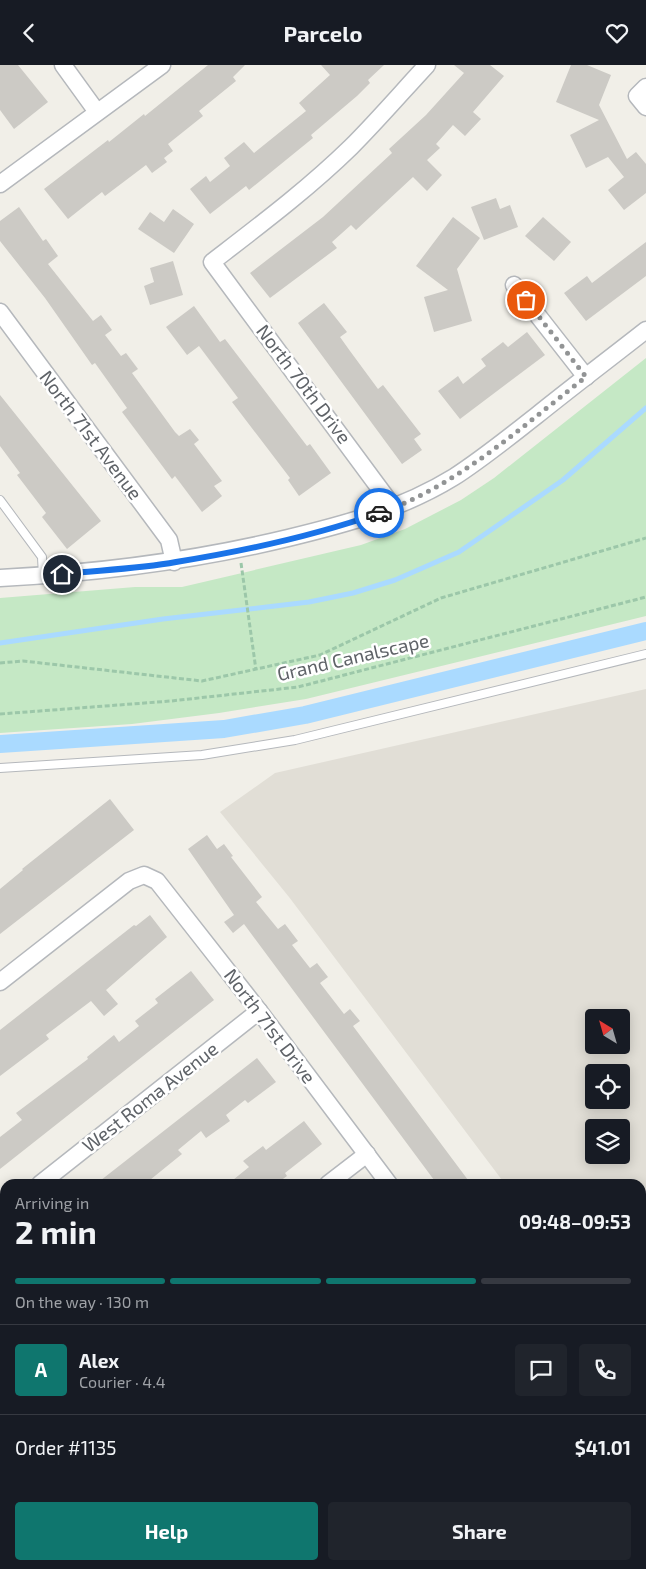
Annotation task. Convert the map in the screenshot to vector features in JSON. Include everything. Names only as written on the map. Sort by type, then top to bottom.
[{"type":"street","points":[[63,65],[97,112]]},
{"type":"street","points":[[0,184],[162,65]]},
{"type":"street","name":"North 70th Drive","points":[[394,508],[212,262],[289,203],[322,174],[352,146],[427,65]]},
{"type":"street","points":[[514,285],[586,377]]},
{"type":"street","name":"North 71st Avenue","points":[[0,312],[170,540],[174,563]]},
{"type":"street","points":[[0,578],[43,576],[174,563],[238,551],[348,524],[394,508],[453,477],[487,454],[646,330]]},
{"type":"street","name":"North 71st Drive","points":[[0,982],[123,886],[144,875],[157,881],[167,891],[260,1011],[385,1179]]},
{"type":"street","name":"West Roma Avenue","points":[[46,1179],[260,1011]]},
{"type":"street","points":[[334,1179],[367,1154]]},
{"type":"lane","points":[[0,500],[42,557],[43,576]]},
{"type":"lane","points":[[0,768],[202,755],[295,740],[646,654]]},
{"type":"path","points":[[0,663],[23,661],[202,681],[320,655],[441,598],[646,538]]},
{"type":"path","points":[[245,582],[252,651],[256,670]]},
{"type":"path","name":"Grand Canalscape","points":[[0,714],[171,701],[298,687],[646,597]]},
{"type":"shaded area","points":[[646,689],[646,1179],[501,1179],[289,897],[220,812],[275,773]]},
{"type":"green space","points":[[646,358],[646,616],[306,699],[132,724],[0,733],[0,598],[135,587],[182,587],[361,545],[405,529],[461,500],[494,478]]},
{"type":"building","points":[[0,65],[18,65],[48,102],[14,129],[0,110]]},
{"type":"building","points":[[208,65],[245,65],[233,77],[236,81],[199,111],[203,116],[168,144],[173,151],[164,158],[167,162],[152,173],[146,165],[105,196],[102,192],[68,219],[44,189],[144,114],[145,116]]},
{"type":"building","points":[[321,65],[384,65],[368,80],[370,83],[357,96],[311,135],[313,138],[249,190],[246,186],[210,214],[190,189],[206,176],[210,182],[230,166],[224,158],[244,142],[254,153],[306,111],[299,103],[330,75]]},
{"type":"building","points":[[454,65],[490,65],[504,76],[473,112],[481,119],[465,136],[453,125],[436,144],[440,148],[427,160],[442,175],[427,191],[413,177],[356,230],[351,225],[332,242],[337,248],[270,298],[250,273],[323,217],[392,153],[389,149],[426,115],[464,73]]},
{"type":"building","points":[[571,65],[587,65],[611,75],[599,105],[627,159],[636,152],[646,164],[646,193],[624,210],[608,190],[624,177],[608,157],[586,168],[570,135],[599,120],[556,102]]},
{"type":"building","points":[[496,198],[500,209],[510,205],[518,227],[484,240],[471,207]]},
{"type":"building","points":[[19,207],[43,241],[46,239],[58,256],[48,264],[93,321],[101,315],[112,330],[105,335],[121,356],[126,353],[138,369],[132,373],[175,432],[179,436],[190,429],[199,440],[194,444],[222,481],[214,486],[222,496],[202,512],[175,476],[172,479],[122,412],[127,408],[95,363],[92,365],[45,298],[0,241],[0,221]]},
{"type":"building","points":[[173,209],[194,224],[174,253],[138,229],[150,212],[164,222]]},
{"type":"building","points":[[453,217],[480,238],[457,269],[472,321],[434,332],[424,297],[448,290],[416,266]]},
{"type":"building","points":[[543,217],[571,242],[554,261],[525,236]]},
{"type":"building","points":[[646,242],[646,276],[586,321],[564,293],[587,276],[592,283]]},
{"type":"building","points":[[173,261],[183,295],[150,305],[144,286],[154,282],[150,268]]},
{"type":"building","points":[[324,303],[347,332],[340,337],[378,389],[383,385],[421,434],[414,439],[422,450],[402,464],[298,323]]},
{"type":"building","points":[[194,306],[220,342],[225,339],[307,446],[310,444],[331,473],[299,496],[288,480],[290,478],[232,402],[238,398],[199,346],[187,355],[166,327]]},
{"type":"building","points":[[527,332],[545,355],[460,419],[438,391],[458,376],[463,384],[486,366],[481,359],[503,342],[508,347]]},
{"type":"building","points":[[0,395],[101,521],[67,549],[42,517],[46,513],[17,475],[20,473],[0,446]]},
{"type":"building","points":[[110,799],[134,830],[0,934],[0,889],[22,869]]},
{"type":"building","points":[[207,835],[217,849],[224,844],[233,856],[231,857],[262,897],[256,902],[278,929],[285,924],[298,941],[292,945],[310,968],[317,963],[328,977],[320,983],[344,1014],[350,1009],[360,1021],[353,1026],[467,1179],[433,1179],[244,924],[233,933],[224,922],[234,915],[188,849]]},
{"type":"building","points":[[150,915],[167,937],[106,990],[118,1004],[104,1016],[91,1001],[46,1035],[49,1039],[0,1076],[0,1030],[134,925],[136,926]]},
{"type":"building","points":[[191,971],[214,1000],[0,1169],[0,1137],[22,1120],[16,1113],[88,1059],[87,1057],[114,1035],[119,1042],[139,1026],[135,1021],[158,1003],[155,999]]},
{"type":"building","points":[[257,1058],[276,1082],[248,1103],[245,1100],[226,1115],[230,1121],[206,1138],[201,1131],[178,1150],[182,1154],[151,1179],[102,1179]]},
{"type":"building","points":[[304,1121],[322,1144],[285,1173],[287,1176],[283,1179],[234,1179],[249,1167],[243,1161],[263,1146],[266,1150]]},
{"type":"waterway","points":[[0,643],[163,619],[309,602],[353,593],[395,580],[459,552],[563,480],[646,408]]},
{"type":"waterway","points":[[0,744],[224,729],[305,715],[646,631]]},
{"type":"way so far","points":[[379,513],[394,508],[453,477],[487,454],[586,377],[526,300]]},
{"type":"route","points":[[62,574],[174,563],[238,551],[348,524],[379,513]]}]
